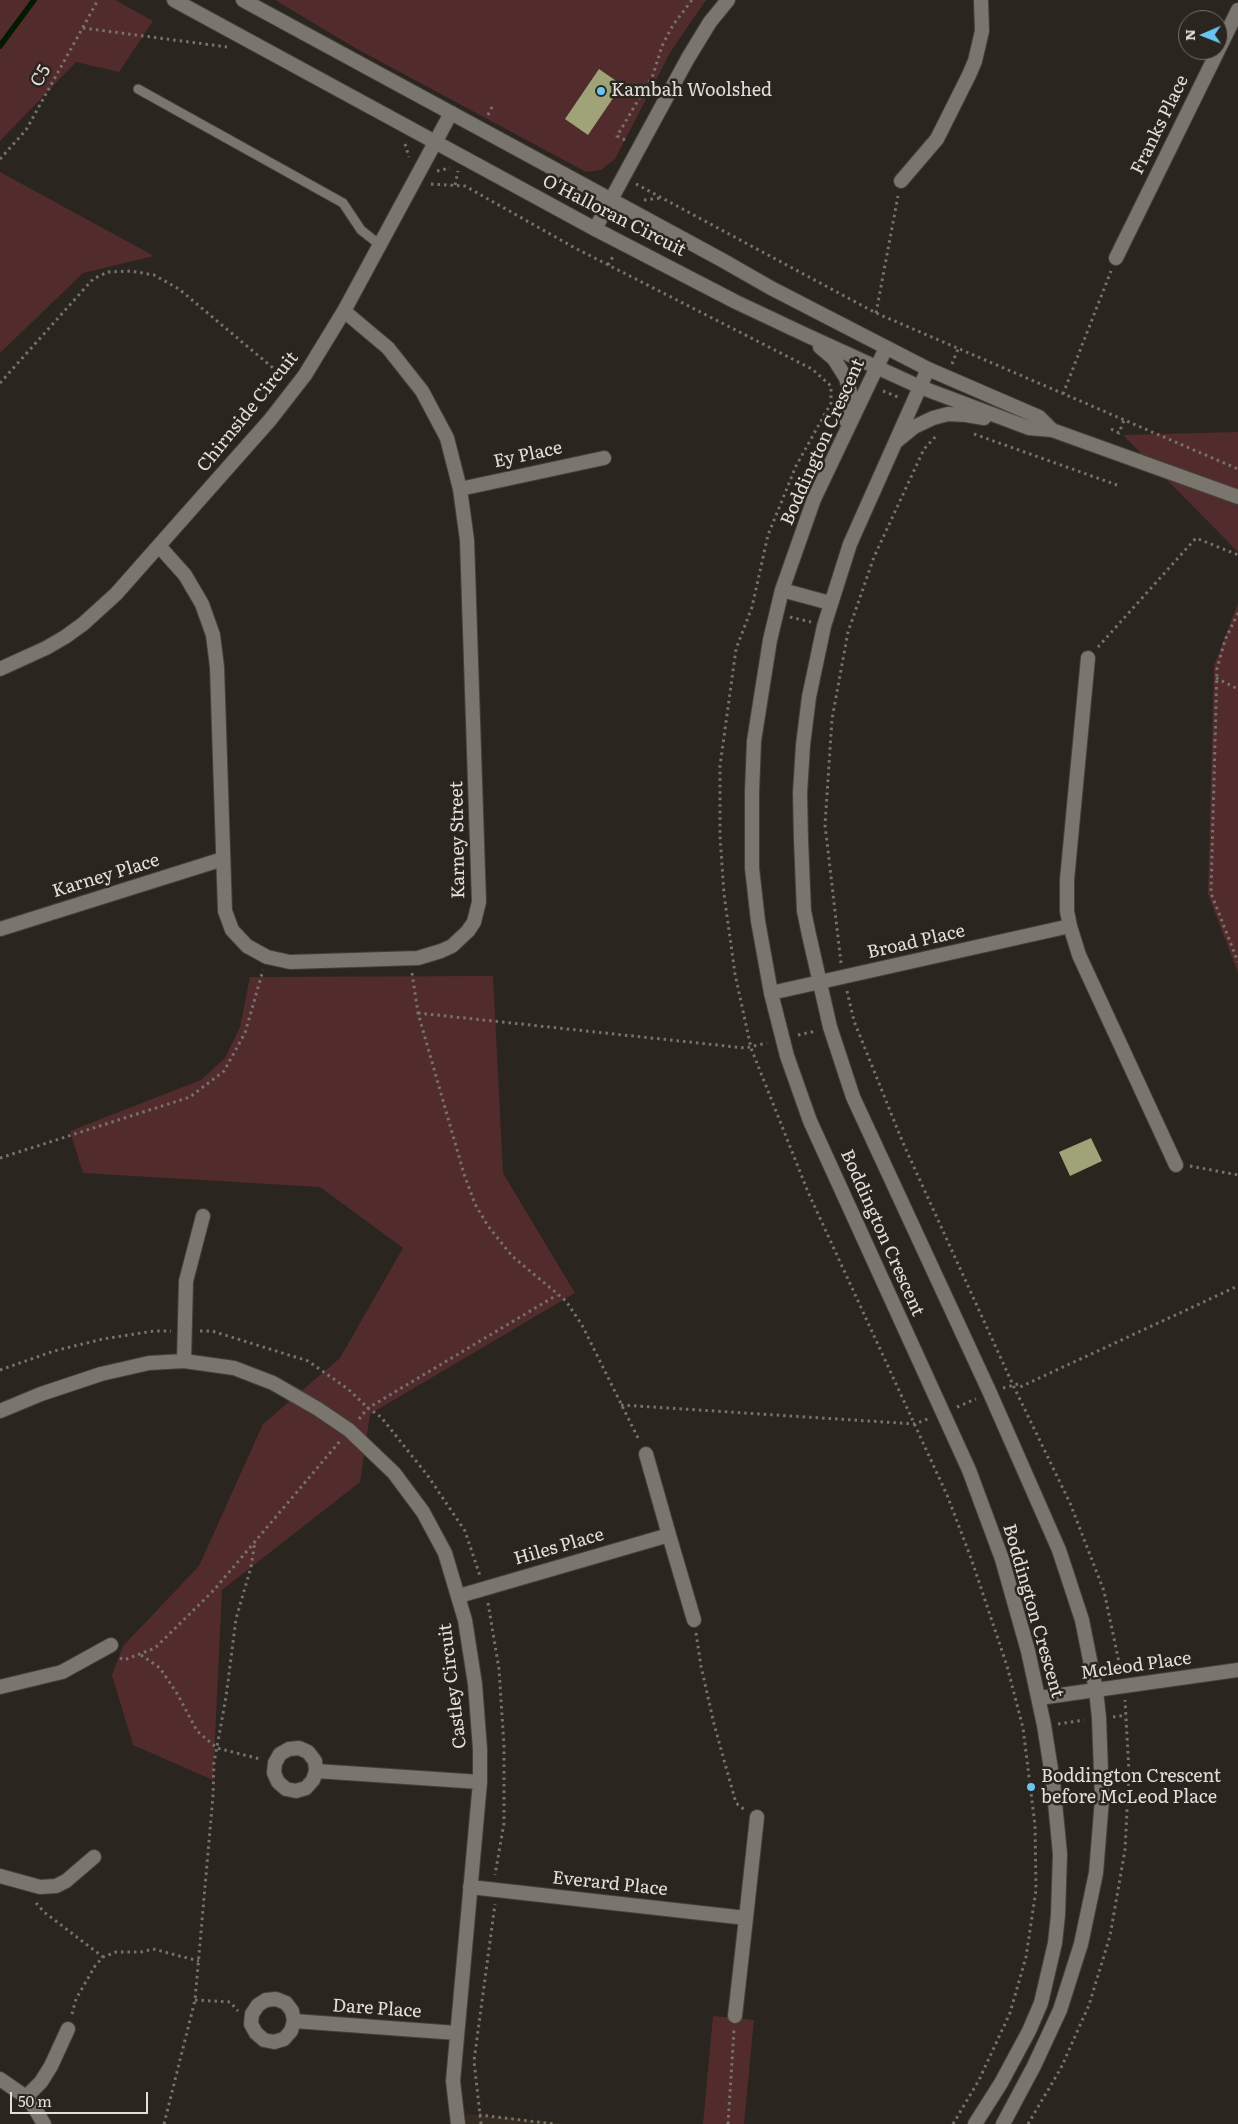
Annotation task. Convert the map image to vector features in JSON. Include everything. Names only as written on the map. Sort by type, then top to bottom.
[{"type":"street","name":"O'Halloran Circuit","points":[[174,0],[595,229],[736,302],[876,368],[920,387],[1029,428],[1052,430],[1238,497]]},
{"type":"street","name":"O'Halloran Circuit","points":[[243,0],[771,288],[928,369],[1039,417],[1052,430]]},
{"type":"street","points":[[595,229],[696,44],[710,22],[728,0]]},
{"type":"street","points":[[901,180],[937,139],[972,68],[982,31],[981,0]]},
{"type":"street","name":"Franks Place","points":[[1116,258],[1238,10]]},
{"type":"street","name":"Chirnside Circuit","points":[[0,669],[46,648],[83,624],[116,594],[270,420],[305,375],[344,311],[451,113]]},
{"type":"street","name":"Karney Street","points":[[159,546],[185,575],[202,604],[213,635],[217,667],[225,911],[232,930],[247,946],[267,957],[290,962],[418,958],[452,946],[468,931],[474,922],[479,902],[466,540],[460,489],[447,438],[436,414],[422,391],[388,348],[344,311]]},
{"type":"street","points":[[806,335],[834,359],[846,378],[850,392],[850,402],[840,425],[834,457]]},
{"type":"street","name":"Boddington Crescent","points":[[886,348],[814,500],[782,590],[776,613],[761,691],[754,741],[752,868],[758,921],[771,993],[783,1039],[810,1121],[969,1470],[1002,1559],[1028,1651],[1044,1725],[1053,1782],[1060,1854],[1055,1943],[1041,2003],[1029,2031],[1001,2083],[975,2124]]},
{"type":"street","name":"Boddington Crescent","points":[[928,369],[850,544],[824,626],[808,697],[800,793],[804,911],[830,1027],[854,1097],[990,1393],[1059,1550],[1082,1620],[1096,1690],[1100,1718],[1102,1808],[1096,1873],[1081,1944],[1060,2010],[1034,2066],[1002,2124]]},
{"type":"street","points":[[897,441],[914,427],[930,419],[948,414],[966,415],[1029,428]]},
{"type":"street","name":"Ey Place","points":[[460,489],[604,458]]},
{"type":"street","points":[[782,590],[830,603]]},
{"type":"street","points":[[1088,658],[1067,880],[1067,911],[1079,955],[1176,1165]]},
{"type":"street","name":"Karney Place","points":[[0,929],[224,859]]},
{"type":"street","name":"Broad Place","points":[[771,993],[1070,926]]},
{"type":"street","points":[[184,1361],[186,1281],[203,1216]]},
{"type":"street","name":"Castley Circuit","points":[[0,1412],[40,1394],[101,1374],[149,1363],[184,1361],[234,1368],[273,1384],[318,1408],[349,1430],[394,1473],[423,1512],[445,1553],[459,1596],[476,1684],[480,1782],[453,2081],[458,2124]]},
{"type":"street","points":[[646,1454],[694,1620]]},
{"type":"street","name":"Hiles Place","points":[[459,1596],[669,1535]]},
{"type":"street","points":[[0,1687],[62,1672],[111,1645]]},
{"type":"street","name":"Mcleod Place","points":[[1039,1698],[1238,1670]]},
{"type":"street","points":[[299,1748],[308,1752],[311,1756],[316,1771],[313,1780],[306,1788],[296,1790],[286,1789],[278,1782],[274,1773],[275,1763],[280,1754],[289,1749],[299,1748]]},
{"type":"street","points":[[316,1771],[480,1782]]},
{"type":"street","points":[[735,2016],[757,1817]]},
{"type":"street","points":[[0,1876],[34,1885],[56,1886],[66,1881],[94,1858]]},
{"type":"street","name":"Everard Place","points":[[470,1887],[746,1918]]},
{"type":"street","points":[[276,1999],[286,2003],[292,2012],[294,2022],[291,2031],[284,2039],[274,2042],[264,2040],[256,2033],[252,2024],[252,2014],[258,2005],[266,2000],[276,1999]]},
{"type":"street","name":"Dare Place","points":[[294,2022],[457,2033]]},
{"type":"street","points":[[26,2097],[41,2082],[51,2066],[68,2029]]},
{"type":"street","points":[[0,2079],[26,2097],[44,2124]]},
{"type":"lane","points":[[138,88],[343,203],[361,230],[380,244]]},
{"type":"path","name":"C5","points":[[0,159],[26,130],[98,0]]},
{"type":"path","points":[[640,146],[617,136],[653,75],[662,46],[673,25],[692,0]]},
{"type":"path","points":[[82,28],[231,48]]},
{"type":"path","points":[[400,138],[408,148],[409,158],[403,171],[428,184],[465,186],[575,248],[812,369],[831,386],[831,403],[796,466],[768,535],[752,607],[736,649],[720,766],[720,826],[724,894],[735,974],[751,1048],[808,1192],[947,1495],[971,1558],[1007,1666],[1023,1728],[1035,1825],[1036,1890],[1026,1957],[1010,2013],[979,2080],[953,2124]]},
{"type":"path","points":[[623,178],[876,313],[1238,469]]},
{"type":"path","points":[[876,313],[901,180]]},
{"type":"path","points":[[646,200],[661,198]]},
{"type":"path","points":[[1063,394],[1116,258]]},
{"type":"path","points":[[0,382],[93,279],[108,272],[132,272],[154,275],[179,289],[296,387]]},
{"type":"path","points":[[1111,429],[1119,433],[1124,420]]},
{"type":"path","points":[[940,431],[924,449],[874,557],[848,632],[832,719],[824,825],[837,944],[854,1021],[903,1143],[978,1303],[1013,1385]]},
{"type":"path","points":[[1088,658],[1196,538],[1238,555]]},
{"type":"path","points":[[752,607],[848,632]]},
{"type":"path","points":[[1238,613],[1226,640],[1216,678],[1211,893],[1238,962]]},
{"type":"path","points":[[1216,678],[1238,689]]},
{"type":"path","points":[[0,1158],[190,1097],[224,1071],[246,1033],[267,957]]},
{"type":"path","points":[[409,958],[418,1013],[464,1174],[475,1204],[488,1226],[512,1256],[566,1301],[582,1326],[646,1454]]},
{"type":"path","points":[[418,1013],[751,1048],[854,1021]]},
{"type":"path","points":[[1176,1165],[1198,1166],[1238,1175]]},
{"type":"path","points":[[621,1405],[915,1424],[990,1393],[1013,1385],[1018,1384],[1020,1387],[1238,1286]]},
{"type":"path","points":[[111,1645],[114,1654],[124,1660],[155,1648],[214,1590],[368,1408],[558,1295]]},
{"type":"path","points":[[164,2124],[195,2000],[213,1796],[214,1763],[226,1698],[236,1619],[255,1541]]},
{"type":"path","points":[[694,1620],[700,1666],[736,1803],[757,1817]]},
{"type":"path","points":[[141,1655],[160,1668],[178,1694],[197,1731],[217,1748],[275,1763]]},
{"type":"path","points":[[1023,1728],[1126,1715]]},
{"type":"path","points":[[34,1885],[33,1893],[37,1905],[103,1957]]},
{"type":"path","points":[[68,2029],[76,1999],[95,1966],[103,1957],[116,1952],[142,1952],[153,1949],[199,1961]]},
{"type":"path","points":[[195,2000],[230,2002],[252,2024]]},
{"type":"path","points":[[728,2124],[735,2016]]},
{"type":"path","points":[[478,2115],[555,2124]]},
{"type":"shaded area","points":[[0,0],[115,0],[153,21],[119,72],[76,62],[0,141]]},
{"type":"shaded area","points":[[275,0],[706,0],[671,51],[615,159],[601,170],[586,172],[357,49]]},
{"type":"shaded area","points":[[0,172],[154,256],[83,273],[0,353]]},
{"type":"shaded area","points":[[1238,432],[1238,552],[1123,435]]},
{"type":"shaded area","points":[[1238,603],[1238,973],[1208,894],[1214,666]]},
{"type":"shaded area","points":[[493,976],[503,1173],[575,1293],[370,1414],[360,1482],[222,1590],[213,1780],[133,1745],[112,1675],[123,1646],[199,1566],[263,1424],[340,1358],[403,1248],[320,1187],[83,1173],[70,1131],[201,1080],[225,1058],[240,1027],[250,977]]},
{"type":"shaded area","points":[[713,2016],[754,2020],[744,2124],[703,2124]]},
{"type":"shaded area","points":[[463,2114],[478,2115],[569,2124],[465,2124]]},
{"type":"building","name":"Kambah Woolshed","points":[[599,69],[622,85],[588,135],[565,119]]},
{"type":"building","points":[[1091,1138],[1102,1161],[1070,1176],[1059,1152]]},
{"type":"waterway","points":[[0,46],[34,0]]},
{"type":"place","name":"Kambah Woolshed","points":[[601,91]]},
{"type":"place","name":"Boddington Crescent before McLeod Place","points":[[1031,1787]]}]
